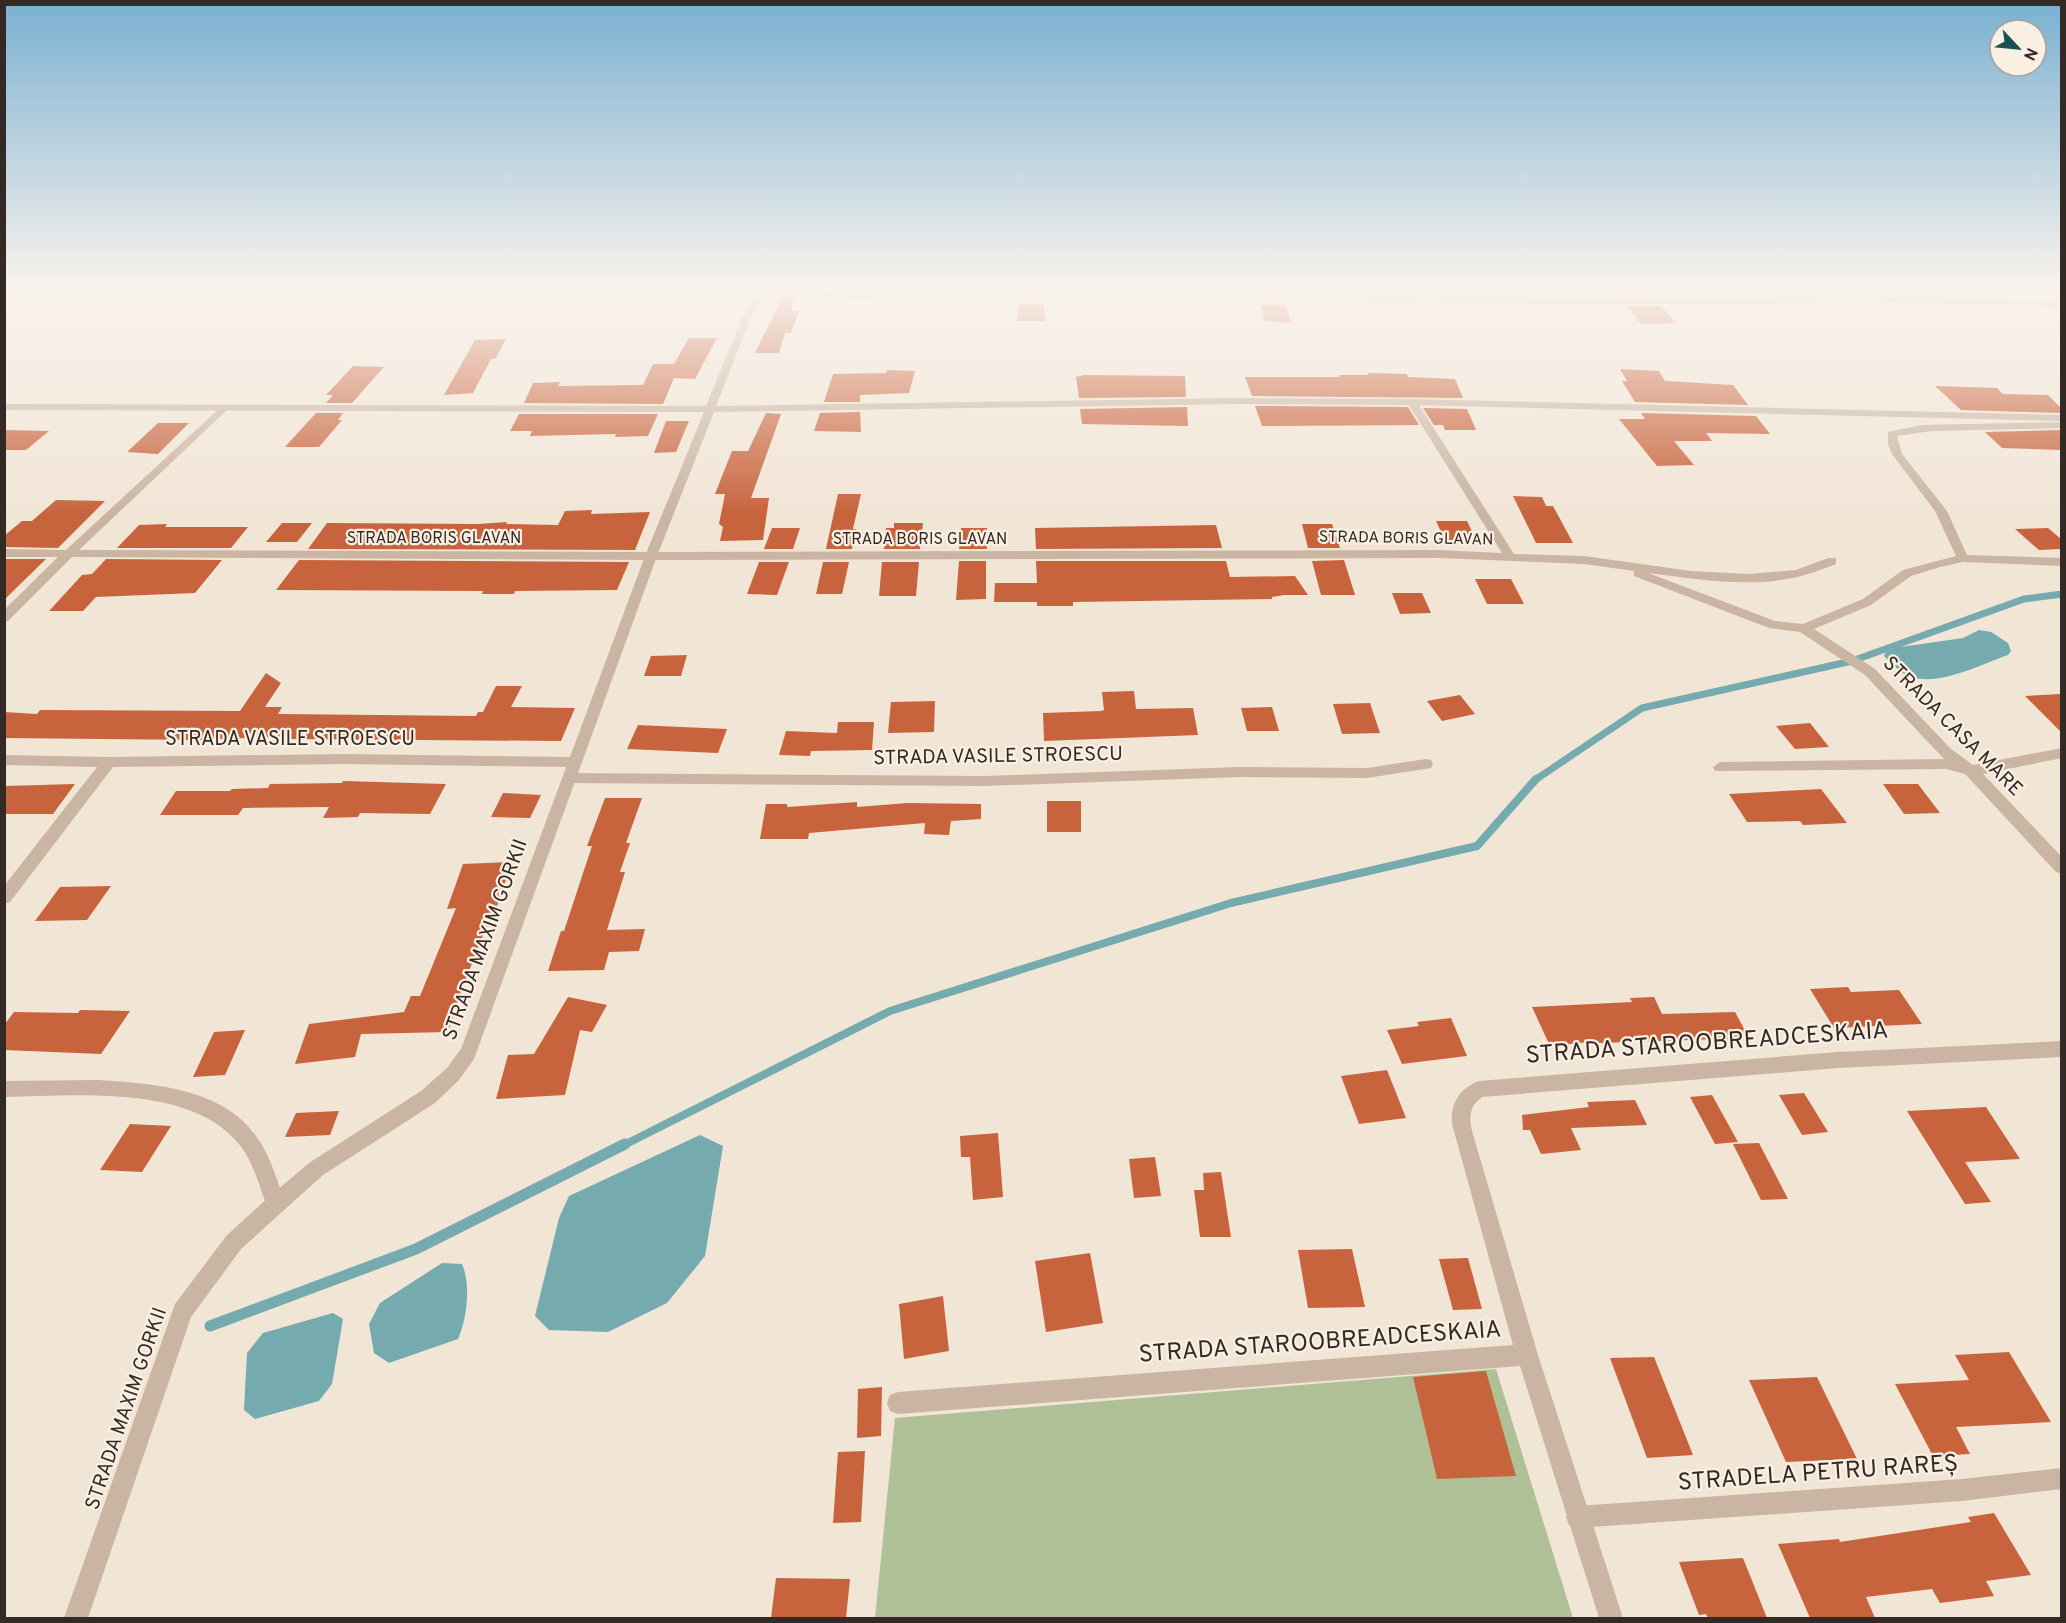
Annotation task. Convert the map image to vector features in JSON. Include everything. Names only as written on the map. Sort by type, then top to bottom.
[{"type":"street","name":"STRADA MAXIM GORKII","points":[[76,1618],[182,1311],[234,1242],[276,1203],[316,1169],[428,1097],[453,1074],[468,1053],[651,556],[729,363]]},
{"type":"street","points":[[4,407],[711,409],[1237,401],[1412,402],[2061,418]]},
{"type":"street","points":[[1412,402],[1511,558]]},
{"type":"street","points":[[4,618],[69,553],[223,408]]},
{"type":"street","points":[[1963,558],[1941,511],[1897,454],[1891,442],[1892,434],[1925,428],[2023,428],[2061,425]]},
{"type":"street","name":"STRADA BORIS GLAVAN","points":[[4,553],[651,556],[1438,554],[1584,560],[1691,575],[1749,578],[1798,573],[1832,561]]},
{"type":"street","points":[[1615,565],[1773,625],[1803,628],[1867,603],[1907,573],[1963,558],[2061,562]]},
{"type":"street","name":"STRADA CASA MARE","points":[[1803,628],[1870,672],[1946,753],[1970,770],[2061,868]]},
{"type":"street","points":[[1720,767],[1946,764],[1970,770],[1986,769],[2061,753]]},
{"type":"street","name":"STRADA VASILE STROESCU","points":[[4,760],[109,762],[344,759],[572,770],[985,781],[1239,772],[1367,773],[1426,764]]},
{"type":"street","points":[[4,898],[109,762]]},
{"type":"street","name":"STRADA STAROOBREADCESKAIA","points":[[898,1403],[1527,1355],[1460,1118],[1464,1101],[1470,1094],[1479,1089],[1838,1060],[2061,1049]]},
{"type":"street","points":[[4,1089],[93,1089],[171,1095],[205,1106],[233,1122],[249,1141],[276,1203]]},
{"type":"street","points":[[1527,1355],[1611,1618]]},
{"type":"lane","name":"STRADELA PETRU RAREȘ","points":[[1577,1517],[1962,1490],[2061,1478]]},
{"type":"green space","points":[[1496,1369],[1573,1618],[875,1618],[895,1418]]},
{"type":"water","points":[[1979,630],[1991,632],[2008,643],[2011,651],[2008,655],[1954,675],[1926,679],[1901,672],[1884,656],[1887,649],[1963,638]]},
{"type":"water","points":[[700,1135],[723,1146],[705,1256],[667,1303],[608,1332],[549,1330],[535,1316],[559,1218],[569,1196]]},
{"type":"water","points":[[442,1263],[462,1264],[465,1272],[467,1302],[458,1339],[389,1363],[374,1353],[369,1324],[380,1303]]},
{"type":"water","points":[[333,1313],[343,1319],[332,1384],[319,1401],[255,1419],[244,1410],[247,1353],[263,1333]]},
{"type":"building","points":[[462,363],[489,363],[473,393],[444,395]]},
{"type":"building","points":[[704,363],[695,379],[674,378],[663,404],[524,403],[533,383],[560,382],[558,386],[643,385],[653,364]]},
{"type":"building","points":[[353,366],[384,367],[352,403],[326,403],[333,395],[326,395]]},
{"type":"building","points":[[1620,369],[1659,371],[1665,381],[1733,385],[1748,405],[1635,402],[1622,381],[1627,381]]},
{"type":"building","points":[[887,370],[915,371],[909,393],[860,395],[860,402],[824,402],[833,374],[886,373]]},
{"type":"building","points":[[1368,373],[1455,379],[1463,398],[1252,396],[1245,377],[1340,377],[1339,375],[1369,375]]},
{"type":"building","points":[[1084,375],[1185,376],[1186,397],[1079,398],[1076,377]]},
{"type":"building","points":[[1935,386],[1997,388],[2003,394],[2048,395],[2061,408],[2061,413],[1961,410]]},
{"type":"building","points":[[1255,406],[1408,407],[1419,425],[1262,426]]},
{"type":"building","points":[[1187,407],[1188,426],[1082,424],[1080,409]]},
{"type":"building","points":[[1423,408],[1467,409],[1476,430],[1445,430],[1443,425],[1434,425]]},
{"type":"building","points":[[860,412],[861,432],[814,431],[820,413]]},
{"type":"building","points":[[316,413],[343,413],[338,420],[342,420],[319,447],[285,447]]},
{"type":"building","points":[[766,413],[781,414],[751,498],[769,498],[763,540],[720,541],[723,527],[719,524],[725,494],[715,494],[732,451],[748,451]]},
{"type":"building","points":[[1641,413],[1756,416],[1770,434],[1706,433],[1712,441],[1674,441],[1694,465],[1657,466],[1619,419],[1645,419]]},
{"type":"building","points":[[519,414],[658,414],[648,436],[615,437],[616,434],[530,436],[532,431],[510,431]]},
{"type":"building","points":[[666,421],[689,421],[676,452],[654,453]]},
{"type":"building","points":[[158,423],[189,423],[158,454],[127,452]]},
{"type":"building","points":[[4,430],[49,431],[26,450],[4,450]]},
{"type":"building","points":[[2061,430],[2061,450],[2002,448],[1985,432]]},
{"type":"building","points":[[838,494],[861,494],[853,529],[856,529],[852,549],[826,549]]},
{"type":"building","points":[[1513,496],[1542,497],[1546,506],[1553,506],[1573,543],[1536,543]]},
{"type":"building","points":[[56,500],[105,501],[58,548],[4,547],[4,536],[22,521],[32,521]]},
{"type":"building","points":[[592,510],[591,514],[650,512],[635,550],[308,549],[327,523],[478,524],[507,522],[506,524],[558,525],[565,511]]},
{"type":"building","points":[[1436,521],[1467,521],[1476,540],[1445,540]]},
{"type":"building","points":[[282,523],[312,523],[297,542],[266,542]]},
{"type":"building","points":[[894,523],[923,523],[920,549],[884,549],[886,528],[894,528]]},
{"type":"building","points":[[167,524],[165,527],[248,527],[231,548],[117,548],[139,525]]},
{"type":"building","points":[[1302,524],[1332,524],[1340,548],[1308,548]]},
{"type":"building","points":[[1216,525],[1222,548],[1036,549],[1035,528]]},
{"type":"building","points":[[772,528],[800,528],[793,549],[764,549]]},
{"type":"building","points":[[961,528],[987,528],[987,549],[959,549]]},
{"type":"building","points":[[2048,528],[2061,539],[2061,549],[2039,550],[2015,529]]},
{"type":"building","points":[[4,559],[46,559],[4,600]]},
{"type":"building","points":[[106,559],[222,560],[195,593],[96,597],[83,611],[49,611],[82,575],[92,574]]},
{"type":"building","points":[[299,560],[629,562],[617,590],[515,591],[514,594],[482,594],[483,591],[276,590]]},
{"type":"building","points":[[1344,560],[1355,595],[1321,595],[1312,561]]},
{"type":"building","points":[[959,561],[986,561],[986,599],[956,600]]},
{"type":"building","points":[[1036,561],[1226,561],[1230,577],[1295,576],[1308,595],[1284,595],[1272,597],[1272,599],[1073,602],[1073,606],[1037,606],[1037,602],[994,602],[995,583],[1037,583]]},
{"type":"building","points":[[759,562],[789,562],[777,595],[747,594]]},
{"type":"building","points":[[823,562],[849,562],[842,594],[816,594]]},
{"type":"building","points":[[882,562],[919,562],[916,596],[879,596]]},
{"type":"building","points":[[1475,579],[1511,579],[1524,604],[1487,604]]},
{"type":"building","points":[[1392,593],[1422,593],[1431,613],[1400,614]]},
{"type":"building","points":[[687,655],[681,676],[644,676],[651,656]]},
{"type":"building","points":[[266,673],[281,683],[265,707],[282,707],[278,714],[476,716],[478,712],[483,712],[496,686],[522,686],[511,707],[575,708],[561,741],[289,739],[291,736],[201,740],[4,738],[4,712],[37,714],[40,710],[240,711]]},
{"type":"building","points":[[1134,691],[1136,709],[1193,708],[1198,735],[1044,741],[1043,713],[1101,711],[1104,710],[1102,692]]},
{"type":"building","points":[[2061,694],[2061,732],[2025,696]]},
{"type":"building","points":[[1460,695],[1475,714],[1442,721],[1427,701]]},
{"type":"building","points":[[935,701],[934,732],[888,733],[891,702]]},
{"type":"building","points":[[1370,703],[1380,733],[1342,734],[1333,704]]},
{"type":"building","points":[[1272,707],[1279,731],[1247,731],[1241,708]]},
{"type":"building","points":[[838,722],[874,722],[872,750],[811,751],[810,756],[779,755],[786,731],[837,733]]},
{"type":"building","points":[[1810,723],[1829,747],[1795,749],[1776,726]]},
{"type":"building","points":[[638,725],[727,729],[718,753],[627,749]]},
{"type":"building","points":[[343,781],[446,784],[430,814],[360,813],[358,817],[323,818],[329,807],[243,808],[238,815],[160,815],[176,791],[230,791],[232,789],[268,788],[270,784],[342,783]]},
{"type":"building","points":[[75,784],[53,814],[4,814],[4,786]]},
{"type":"building","points":[[1883,784],[1918,784],[1940,813],[1904,814]]},
{"type":"building","points":[[1821,789],[1847,823],[1803,825],[1800,821],[1747,822],[1729,794]]},
{"type":"building","points":[[503,793],[541,795],[530,818],[491,817]]},
{"type":"building","points":[[605,798],[642,798],[626,843],[630,843],[620,872],[625,872],[607,930],[645,929],[639,951],[609,952],[604,970],[548,971],[561,931],[564,931],[592,846],[587,846]]},
{"type":"building","points":[[1047,801],[1081,801],[1081,832],[1047,832]]},
{"type":"building","points":[[857,802],[857,807],[907,803],[981,804],[981,819],[951,821],[949,835],[924,834],[925,823],[809,833],[808,839],[760,839],[766,804],[787,804],[787,807]]},
{"type":"building","points":[[512,862],[497,906],[489,920],[460,994],[448,1032],[361,1034],[355,1057],[295,1064],[309,1024],[404,1012],[411,996],[420,996],[456,908],[447,909],[463,864]]},
{"type":"building","points":[[111,886],[87,920],[35,921],[60,887]]},
{"type":"building","points":[[1848,987],[1851,992],[1899,990],[1922,1024],[1834,1028],[1810,989]]},
{"type":"building","points":[[568,997],[607,1005],[592,1032],[580,1030],[565,1095],[496,1099],[508,1055],[534,1054]]},
{"type":"building","points":[[1654,997],[1662,1014],[1735,1012],[1749,1038],[1599,1043],[1598,1041],[1550,1046],[1532,1007],[1632,1002],[1630,998]]},
{"type":"building","points":[[80,1010],[130,1011],[101,1054],[4,1050],[4,1025],[14,1012],[78,1013]]},
{"type":"building","points":[[1451,1018],[1467,1056],[1402,1064],[1387,1030],[1419,1026],[1417,1022]]},
{"type":"building","points":[[245,1030],[225,1075],[193,1077],[214,1032]]},
{"type":"building","points":[[1387,1070],[1406,1118],[1359,1124],[1341,1076]]},
{"type":"building","points":[[1804,1093],[1828,1132],[1802,1135],[1779,1095]]},
{"type":"building","points":[[1712,1095],[1738,1142],[1715,1144],[1690,1097]]},
{"type":"building","points":[[1635,1100],[1647,1125],[1571,1128],[1581,1150],[1541,1154],[1530,1130],[1523,1130],[1522,1115],[1589,1107],[1587,1102]]},
{"type":"building","points":[[1986,1107],[2020,1159],[1965,1162],[1991,1202],[1965,1204],[1907,1111]]},
{"type":"building","points":[[339,1111],[330,1135],[285,1137],[296,1113]]},
{"type":"building","points":[[130,1124],[171,1126],[142,1172],[100,1170]]},
{"type":"building","points":[[998,1133],[1003,1197],[973,1200],[970,1157],[961,1157],[960,1136]]},
{"type":"building","points":[[1759,1143],[1788,1199],[1761,1200],[1733,1144]]},
{"type":"building","points":[[1155,1157],[1161,1196],[1134,1198],[1129,1159]]},
{"type":"building","points":[[1221,1172],[1231,1237],[1200,1237],[1194,1190],[1204,1190],[1203,1173]]},
{"type":"building","points":[[1352,1249],[1365,1307],[1308,1308],[1298,1250]]},
{"type":"building","points":[[1090,1253],[1103,1323],[1046,1332],[1035,1261]]},
{"type":"building","points":[[1468,1258],[1482,1309],[1453,1310],[1439,1259]]},
{"type":"building","points":[[943,1296],[949,1351],[904,1359],[899,1304]]},
{"type":"building","points":[[2009,1352],[2051,1422],[1956,1427],[1970,1454],[1933,1456],[1895,1384],[1969,1380],[1955,1355]]},
{"type":"building","points":[[1654,1357],[1693,1455],[1647,1458],[1610,1358]]},
{"type":"building","points":[[1486,1371],[1516,1476],[1437,1479],[1413,1377]]},
{"type":"building","points":[[1817,1377],[1857,1459],[1786,1462],[1749,1380]]},
{"type":"building","points":[[882,1387],[881,1436],[857,1438],[858,1389]]},
{"type":"building","points":[[865,1451],[861,1522],[833,1523],[838,1452]]},
{"type":"building","points":[[1994,1513],[2031,1575],[1986,1581],[1994,1596],[1940,1603],[1932,1589],[1866,1597],[1875,1618],[1810,1618],[1778,1544],[1839,1539],[1840,1542],[1971,1522],[1968,1517]]},
{"type":"building","points":[[1743,1558],[1767,1618],[1708,1618],[1706,1614],[1699,1615],[1679,1562]]},
{"type":"building","points":[[776,1578],[850,1579],[846,1618],[771,1618]]},
{"type":"waterway","points":[[1535,780],[1642,708],[1852,661],[2024,599],[2062,594]]},
{"type":"waterway","points":[[622,1146],[890,1011],[1231,903],[1477,846],[1535,780]]},
{"type":"waterway","points":[[210,1326],[416,1249],[625,1144]]}]
